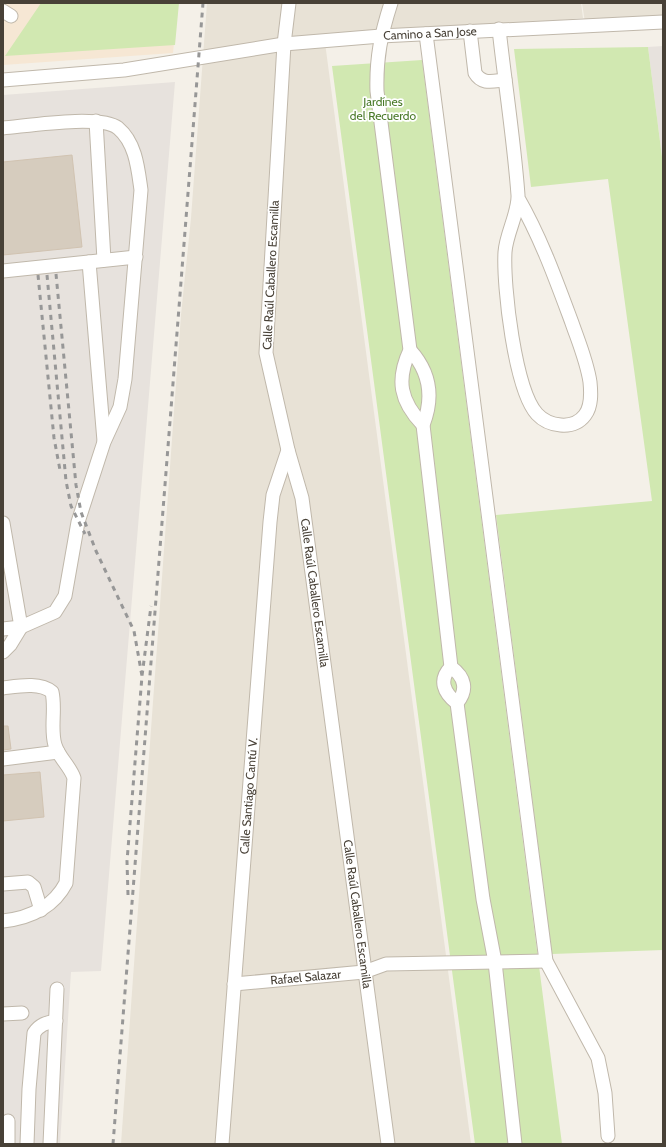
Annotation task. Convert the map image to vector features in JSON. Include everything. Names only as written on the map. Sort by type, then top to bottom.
[{"type":"street","name":"Calle Raúl Caballero Escamilla","points":[[289,3],[284,44],[266,346],[270,373],[288,450],[302,498],[388,1144]]},
{"type":"street","points":[[391,3],[380,36],[377,64],[377,91],[410,350],[403,366],[403,390],[407,403],[413,414],[423,425]]},
{"type":"street","name":"Camino a San Jose","points":[[3,80],[124,70],[284,44],[380,36],[499,29],[663,22]]},
{"type":"street","points":[[499,29],[518,198],[505,251],[506,284],[517,368],[530,407],[543,420],[559,426],[576,422],[585,415],[591,401],[590,382],[586,363],[551,264],[537,232],[518,198]]},
{"type":"street","points":[[470,31],[475,74],[478,79],[485,82],[505,80]]},
{"type":"street","points":[[426,34],[546,961],[598,1058],[605,1093],[608,1136]]},
{"type":"street","points":[[3,128],[76,121],[96,121],[118,128],[130,144],[138,164],[141,190],[125,380],[120,407],[104,442],[78,522],[65,596],[55,612],[21,626],[3,629]]},
{"type":"street","points":[[96,121],[104,260]]},
{"type":"street","points":[[3,271],[136,257]]},
{"type":"street","points":[[89,262],[104,442]]},
{"type":"street","points":[[410,350],[420,361],[426,374],[429,402],[423,425],[451,668],[460,675],[464,682],[462,696],[457,703],[483,899],[495,962],[515,1144]]},
{"type":"street","name":"Calle Santiago Cantú V.","points":[[222,1144],[270,522],[273,495],[288,450]]},
{"type":"street","points":[[3,523],[21,626],[10,645],[3,652]]},
{"type":"street","points":[[451,668],[446,672],[443,686],[446,694],[457,703]]},
{"type":"street","points":[[3,688],[37,686],[46,687],[52,692],[55,744],[58,752],[71,769],[74,778],[66,883],[60,894],[41,910],[31,915],[3,921]]},
{"type":"street","points":[[3,759],[58,752]]},
{"type":"street","points":[[3,884],[28,882],[34,887],[41,910]]},
{"type":"street","name":"Rafael Salazar","points":[[234,984],[364,972],[386,964],[546,961]]},
{"type":"street","points":[[50,1144],[57,989]]},
{"type":"street","points":[[3,1014],[22,1013]]},
{"type":"street","points":[[27,1144],[29,1089],[34,1034],[38,1027],[45,1023],[56,1021]]},
{"type":"street","points":[[8,1121],[8,1144]]},
{"type":"shaded area","points":[[3,3],[178,3],[173,53],[3,65]]},
{"type":"shaded area","points":[[207,3],[581,3],[583,18],[503,25],[324,35],[471,1144],[121,1144],[181,315],[191,218]]},
{"type":"shaded area","points":[[582,3],[663,3],[663,26],[586,29]]},
{"type":"shaded area","points":[[663,46],[663,165],[648,47]]},
{"type":"shaded area","points":[[175,82],[101,971],[71,972],[60,1144],[3,1144],[3,95]]},
{"type":"green space","points":[[41,3],[179,3],[175,45],[5,56]]},
{"type":"green space","points":[[648,47],[663,165],[663,950],[552,954],[496,515],[652,501],[608,179],[531,187],[514,49]]},
{"type":"green space","name":"Jardínes del Recuerdo","points":[[422,60],[562,1144],[475,1144],[332,66]]},
{"type":"building","points":[[72,155],[82,247],[3,255],[3,162]]},
{"type":"building","points":[[3,726],[8,726],[11,749],[3,750]]},
{"type":"building","points":[[40,772],[44,817],[3,821],[3,775]]},
{"type":"railway","points":[[113,1144],[203,3]]},
{"type":"railway","points":[[56,274],[76,485],[81,512],[96,551],[134,631],[142,676]]},
{"type":"railway","points":[[38,275],[54,438],[60,470]]},
{"type":"railway","points":[[47,275],[66,481],[71,506],[85,534]]},
{"type":"railway","points":[[128,895],[127,861],[142,676],[151,606]]}]
